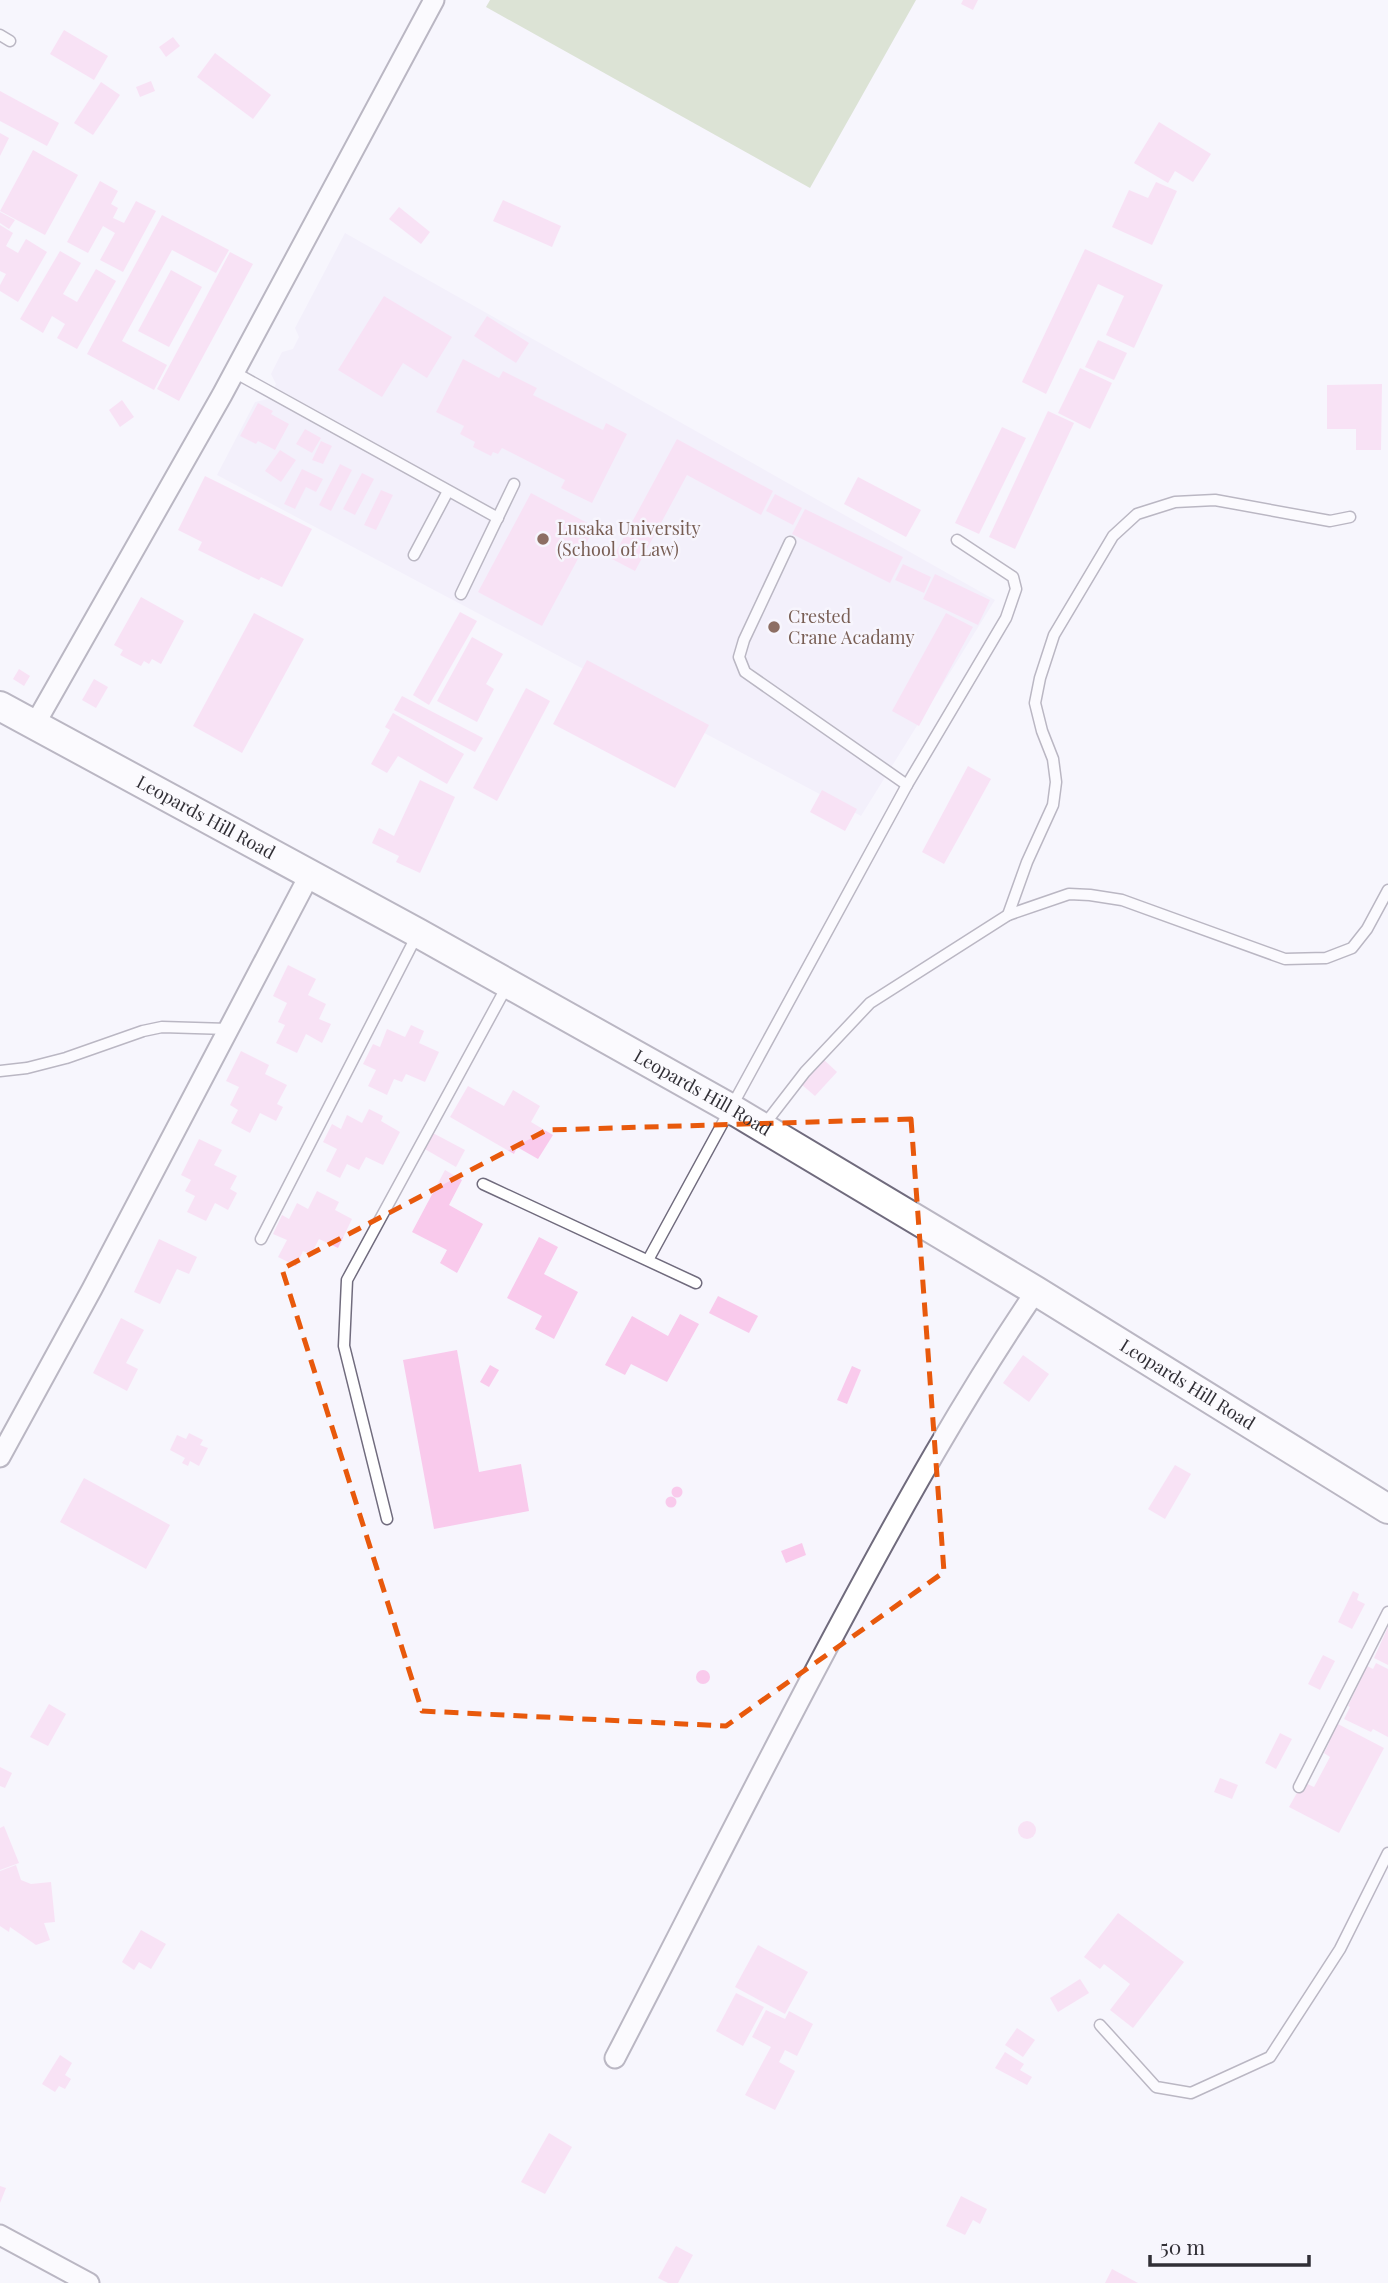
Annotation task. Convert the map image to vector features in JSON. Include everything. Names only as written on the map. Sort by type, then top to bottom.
[{"type":"main road","name":"Leopards Hill Road","points":[[0,706],[509,982],[730,1108],[1036,1291],[1388,1509]]},
{"type":"street","points":[[35,724],[234,372],[434,0]]},
{"type":"street","points":[[0,1457],[92,1289],[310,874]]},
{"type":"street","points":[[615,2058],[782,1732],[912,1490],[990,1359],[1036,1291]]},
{"type":"street","points":[[0,2235],[89,2283]]},
{"type":"lane","points":[[0,35],[10,41]]},
{"type":"lane","points":[[234,372],[498,518]]},
{"type":"lane","points":[[461,594],[514,484]]},
{"type":"lane","points":[[414,555],[448,491]]},
{"type":"lane","points":[[1007,915],[1027,862],[1054,804],[1054,759],[1042,731],[1035,703],[1040,678],[1054,635],[1113,536],[1136,514],[1175,502],[1215,500],[1330,521],[1350,517]]},
{"type":"lane","points":[[648,1260],[907,785],[1006,618],[1016,589],[1013,578],[957,540]]},
{"type":"lane","points":[[790,542],[744,639],[739,657],[745,672],[907,785]]},
{"type":"lane","points":[[761,1128],[805,1072],[870,1003],[1007,915],[1069,894],[1090,895],[1122,900],[1285,959],[1325,958],[1352,948],[1367,929],[1388,890]]},
{"type":"lane","points":[[261,1239],[418,933]]},
{"type":"lane","points":[[387,1519],[344,1346],[347,1280],[509,982]]},
{"type":"lane","points":[[0,1072],[53,1061],[162,1027],[228,1029]]},
{"type":"lane","points":[[483,1184],[696,1283]]},
{"type":"lane","points":[[1298,1787],[1388,1612]]},
{"type":"lane","points":[[1100,2025],[1156,2087],[1191,2093],[1270,2057],[1339,1949],[1388,1853]]},
{"type":"highlighted area","points":[[911,1119],[944,1572],[726,1726],[422,1711],[282,1269],[547,1130]]},
{"type":"shaded area","points":[[345,233],[995,600],[861,816],[217,475],[255,402],[268,399],[276,384],[271,374],[282,352],[293,349],[299,337],[295,328]]},
{"type":"green space","points":[[490,0],[916,0],[810,188],[486,7]]},
{"type":"building","points":[[963,0],[978,0],[973,10],[961,4]]},
{"type":"building","points":[[64,30],[108,56],[94,80],[50,54]]},
{"type":"building","points":[[173,37],[180,46],[166,57],[159,47]]},
{"type":"building","points":[[215,53],[271,95],[253,119],[197,77]]},
{"type":"building","points":[[151,81],[155,91],[140,97],[136,87]]},
{"type":"building","points":[[101,82],[120,95],[93,135],[74,123]]},
{"type":"building","points":[[0,91],[59,123],[47,146],[0,121]]},
{"type":"building","points":[[1159,122],[1211,154],[1193,182],[1175,171],[1168,183],[1134,163]]},
{"type":"building","points":[[0,133],[9,138],[0,156]]},
{"type":"building","points":[[33,150],[78,175],[45,235],[0,211]]},
{"type":"building","points":[[100,181],[118,191],[111,204],[118,208],[113,218],[124,223],[136,201],[156,211],[123,272],[100,260],[115,233],[103,226],[88,253],[67,242]]},
{"type":"building","points":[[1156,182],[1177,191],[1152,245],[1112,227],[1129,190],[1148,198]]},
{"type":"building","points":[[503,200],[561,226],[552,247],[493,221]]},
{"type":"building","points":[[399,207],[430,232],[421,244],[389,219]]},
{"type":"building","points":[[0,212],[15,220],[9,229],[0,223]]},
{"type":"building","points":[[162,215],[229,250],[216,273],[172,250],[122,341],[167,365],[154,390],[87,354]]},
{"type":"building","points":[[0,225],[13,233],[6,246],[18,253],[26,239],[47,252],[18,302],[0,291],[6,274],[0,271]]},
{"type":"building","points":[[1085,249],[1163,285],[1134,348],[1106,335],[1124,296],[1098,284],[1046,394],[1022,382]]},
{"type":"building","points":[[60,251],[81,263],[63,294],[77,302],[96,269],[116,281],[77,349],[57,338],[65,324],[52,316],[43,333],[20,319]]},
{"type":"building","points":[[230,252],[253,264],[179,401],[157,389]]},
{"type":"building","points":[[171,270],[202,287],[169,347],[138,331]]},
{"type":"building","points":[[384,296],[452,337],[427,378],[403,363],[382,397],[338,370]]},
{"type":"building","points":[[487,316],[529,343],[516,363],[474,336]]},
{"type":"building","points":[[1098,340],[1127,353],[1114,380],[1085,367]]},
{"type":"building","points":[[463,359],[499,378],[503,371],[537,388],[533,395],[603,430],[606,423],[627,434],[592,503],[561,488],[565,480],[502,448],[498,454],[493,452],[491,456],[473,447],[475,442],[460,434],[464,426],[436,412]]},
{"type":"building","points":[[1080,368],[1112,383],[1090,429],[1058,413]]},
{"type":"building","points":[[1382,384],[1381,450],[1356,450],[1356,429],[1327,429],[1327,385]]},
{"type":"building","points":[[122,400],[134,417],[120,427],[109,410]]},
{"type":"building","points":[[258,403],[289,424],[275,450],[240,436]]},
{"type":"building","points":[[1048,411],[1074,423],[1015,549],[989,537]]},
{"type":"building","points":[[1002,427],[1026,438],[979,534],[955,523]]},
{"type":"building","points":[[305,429],[321,438],[312,453],[296,444]]},
{"type":"building","points":[[677,439],[773,491],[761,515],[687,475],[635,571],[612,559]]},
{"type":"building","points":[[321,441],[332,446],[323,464],[312,460]]},
{"type":"building","points":[[280,450],[296,460],[281,482],[265,471]]},
{"type":"building","points":[[340,464],[352,470],[331,511],[319,505]]},
{"type":"building","points":[[302,469],[323,479],[316,492],[306,487],[295,509],[284,504]]},
{"type":"building","points":[[362,473],[374,479],[355,515],[343,509]]},
{"type":"building","points":[[205,476],[312,529],[282,587],[261,577],[259,580],[198,550],[202,542],[178,530]]},
{"type":"building","points":[[858,477],[921,510],[906,537],[844,504]]},
{"type":"building","points":[[381,490],[393,495],[376,530],[364,525]]},
{"type":"building","points":[[531,493],[595,527],[542,626],[478,592]]},
{"type":"building","points":[[775,494],[802,508],[793,525],[766,511]]},
{"type":"building","points":[[805,509],[903,557],[890,583],[792,534]]},
{"type":"building","points":[[903,564],[931,577],[924,593],[895,580]]},
{"type":"building","points":[[935,574],[990,600],[978,625],[923,599]]},
{"type":"building","points":[[141,597],[184,621],[161,664],[152,659],[149,664],[144,661],[141,666],[120,655],[123,650],[114,645]]},
{"type":"building","points":[[460,612],[477,621],[429,705],[413,695]]},
{"type":"building","points":[[254,613],[304,639],[242,753],[193,726]]},
{"type":"building","points":[[946,613],[973,627],[919,726],[892,711]]},
{"type":"building","points":[[472,637],[503,654],[486,684],[494,689],[477,722],[437,701]]},
{"type":"building","points":[[587,660],[709,725],[675,788],[553,724]]},
{"type":"building","points":[[19,669],[30,676],[24,686],[13,679]]},
{"type":"building","points":[[94,679],[108,687],[96,708],[82,700]]},
{"type":"building","points":[[526,688],[550,701],[497,801],[473,788]]},
{"type":"building","points":[[402,696],[483,738],[475,752],[394,710]]},
{"type":"building","points":[[393,713],[464,754],[447,784],[398,756],[387,773],[371,764],[390,730],[385,727]]},
{"type":"building","points":[[968,766],[991,779],[944,864],[922,852]]},
{"type":"building","points":[[420,780],[455,797],[420,873],[396,862],[399,856],[372,843],[379,828],[394,836]]},
{"type":"building","points":[[822,790],[857,809],[845,831],[810,812]]},
{"type":"building","points":[[288,965],[316,979],[308,995],[326,1004],[319,1019],[331,1024],[322,1043],[306,1034],[297,1053],[276,1043],[285,1025],[278,1022],[287,1003],[273,996]]},
{"type":"building","points":[[411,1025],[424,1031],[419,1043],[439,1052],[425,1082],[406,1074],[402,1082],[394,1079],[387,1095],[368,1086],[376,1070],[363,1064],[373,1044],[380,1047],[387,1029],[405,1037]]},
{"type":"building","points":[[241,1051],[269,1065],[265,1074],[287,1085],[277,1104],[283,1107],[276,1121],[260,1113],[250,1133],[231,1123],[238,1110],[230,1105],[239,1087],[226,1081]]},
{"type":"building","points":[[823,1059],[837,1072],[815,1096],[801,1084]]},
{"type":"building","points":[[468,1086],[504,1106],[513,1090],[540,1106],[531,1122],[553,1135],[538,1159],[517,1147],[514,1154],[450,1117]]},
{"type":"building","points":[[369,1109],[383,1116],[381,1121],[400,1132],[383,1165],[366,1157],[359,1170],[347,1164],[340,1178],[326,1171],[337,1149],[323,1142],[332,1124],[341,1129],[347,1115],[362,1123]]},
{"type":"building","points":[[431,1132],[465,1150],[456,1167],[423,1148]]},
{"type":"building","points":[[199,1139],[222,1150],[214,1165],[237,1176],[230,1189],[237,1193],[228,1210],[215,1203],[206,1221],[187,1212],[195,1196],[185,1191],[191,1180],[181,1175]]},
{"type":"building","points":[[445,1170],[462,1180],[449,1205],[483,1224],[457,1273],[440,1263],[447,1250],[412,1232]]},
{"type":"building","points":[[317,1191],[339,1202],[335,1210],[352,1219],[338,1248],[319,1239],[311,1255],[303,1251],[296,1266],[278,1257],[287,1240],[273,1234],[282,1215],[289,1219],[297,1203],[308,1209]]},
{"type":"building","points":[[539,1237],[558,1247],[544,1274],[578,1292],[554,1339],[535,1329],[542,1316],[507,1298]]},
{"type":"building","points":[[159,1239],[197,1257],[189,1274],[177,1269],[160,1304],[134,1292]]},
{"type":"building","points":[[718,1296],[758,1316],[749,1333],[709,1313]]},
{"type":"building","points":[[680,1314],[699,1324],[667,1382],[631,1364],[625,1375],[605,1365],[632,1316],[668,1336]]},
{"type":"building","points":[[121,1318],[144,1330],[126,1363],[138,1369],[127,1391],[93,1373]]},
{"type":"building","points":[[457,1350],[479,1472],[521,1464],[529,1511],[434,1529],[403,1360]]},
{"type":"building","points":[[1023,1355],[1049,1374],[1029,1402],[1003,1383]]},
{"type":"building","points":[[490,1365],[499,1370],[489,1387],[480,1382]]},
{"type":"building","points":[[852,1366],[861,1370],[847,1404],[837,1400]]},
{"type":"building","points":[[189,1433],[203,1440],[200,1445],[208,1448],[199,1466],[190,1461],[188,1466],[182,1463],[185,1458],[170,1450],[177,1435],[186,1439]]},
{"type":"building","points":[[1175,1465],[1191,1474],[1165,1519],[1148,1509]]},
{"type":"building","points":[[84,1478],[170,1525],[146,1569],[60,1522]]},
{"type":"building","points":[[677,1487],[681,1488],[681,1496],[677,1497],[673,1496],[672,1492],[673,1488]]},
{"type":"building","points":[[671,1497],[675,1498],[675,1506],[671,1507],[667,1506],[666,1502],[667,1498]]},
{"type":"building","points":[[802,1543],[806,1555],[786,1563],[781,1551]]},
{"type":"building","points":[[1353,1591],[1359,1594],[1357,1600],[1365,1604],[1352,1629],[1338,1622]]},
{"type":"building","points":[[1388,1627],[1388,1665],[1374,1658]]},
{"type":"building","points":[[1323,1655],[1335,1661],[1320,1690],[1308,1684]]},
{"type":"building","points":[[1376,1663],[1388,1669],[1388,1737],[1344,1719],[1367,1666],[1373,1669]]},
{"type":"building","points":[[703,1670],[708,1672],[708,1682],[703,1684],[698,1682],[696,1677],[698,1672]]},
{"type":"building","points":[[49,1704],[66,1714],[48,1746],[30,1737]]},
{"type":"building","points":[[1336,1723],[1384,1748],[1339,1833],[1289,1807],[1303,1782],[1314,1787],[1330,1757],[1324,1753],[1329,1743],[1326,1742]]},
{"type":"building","points":[[1280,1733],[1292,1739],[1276,1769],[1265,1763]]},
{"type":"building","points":[[0,1767],[12,1773],[5,1788],[0,1786]]},
{"type":"building","points":[[1220,1778],[1238,1785],[1232,1799],[1214,1792]]},
{"type":"building","points":[[1027,1821],[1033,1824],[1036,1830],[1033,1836],[1027,1839],[1021,1836],[1018,1830],[1021,1824]]},
{"type":"building","points":[[4,1826],[19,1863],[0,1870],[0,1828]]},
{"type":"building","points":[[16,1865],[21,1880],[31,1884],[51,1882],[55,1922],[44,1923],[50,1940],[36,1945],[10,1927],[9,1932],[0,1926],[0,1871]]},
{"type":"building","points":[[1118,1913],[1184,1962],[1133,2028],[1110,2010],[1130,1984],[1104,1964],[1100,1969],[1084,1957]]},
{"type":"building","points":[[141,1930],[166,1944],[151,1969],[139,1962],[134,1970],[122,1962]]},
{"type":"building","points":[[758,1945],[808,1972],[785,2014],[735,1987]]},
{"type":"building","points":[[1080,1979],[1089,1993],[1058,2012],[1050,1998]]},
{"type":"building","points":[[736,1993],[764,2007],[743,2046],[716,2031]]},
{"type":"building","points":[[766,2010],[785,2019],[789,2011],[813,2024],[797,2056],[785,2050],[779,2062],[795,2071],[775,2110],[745,2095],[771,2047],[752,2037]]},
{"type":"building","points":[[1017,2028],[1035,2040],[1023,2057],[1005,2045]]},
{"type":"building","points":[[1005,2052],[1024,2064],[1020,2070],[1032,2077],[1027,2085],[995,2068]]},
{"type":"building","points":[[60,2055],[72,2063],[65,2075],[71,2079],[65,2089],[59,2086],[55,2092],[42,2084]]},
{"type":"building","points":[[549,2133],[572,2147],[545,2194],[521,2182]]},
{"type":"building","points":[[0,2186],[6,2188],[0,2203]]},
{"type":"building","points":[[961,2196],[987,2209],[980,2224],[973,2220],[965,2235],[946,2226]]},
{"type":"building","points":[[676,2246],[693,2255],[678,2283],[668,2283],[658,2278]]},
{"type":"building","points":[[1112,2269],[1138,2283],[1105,2283]]},
{"type":"place","name":"Lusaka University (School of Law)","points":[[543,539]]},
{"type":"place","name":"Crested Crane Acadamy","points":[[774,627]]}]
